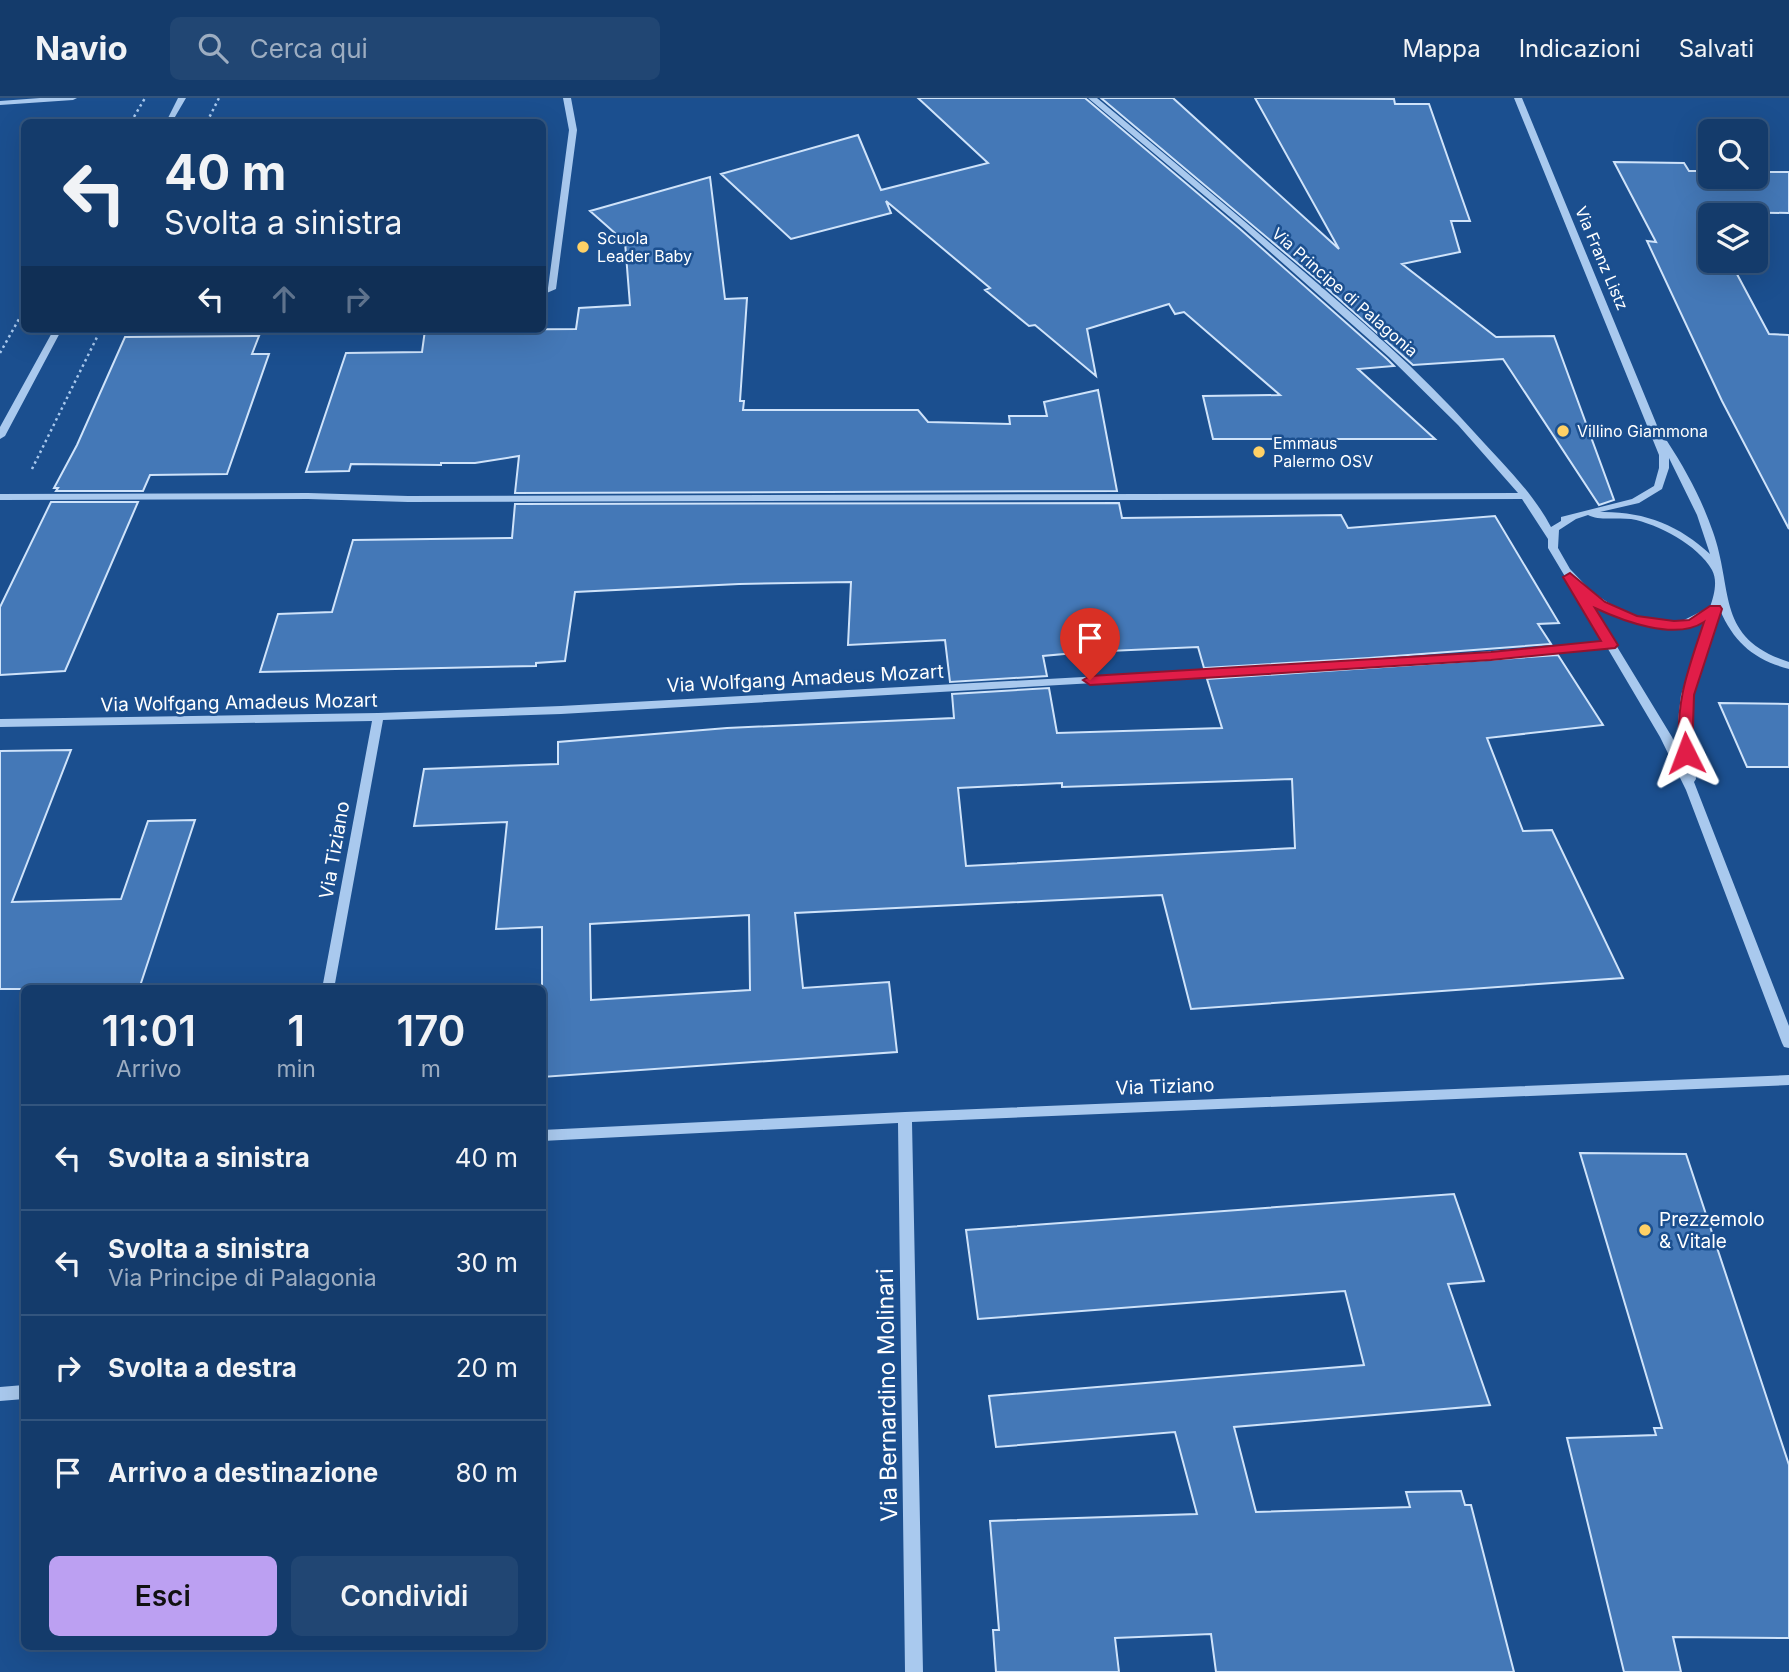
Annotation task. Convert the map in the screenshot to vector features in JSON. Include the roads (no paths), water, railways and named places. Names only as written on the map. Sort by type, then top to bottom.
[{"type":"street","points":[[0,103],[73,98]]},
{"type":"street","points":[[171,119],[182,98]]},
{"type":"street","points":[[546,291],[552,289],[573,130],[567,98]]},
{"type":"street","name":"Via Principe di Palagonia","points":[[1093,98],[1334,302],[1453,412],[1540,515],[1554,552],[1570,577]]},
{"type":"street","name":"Via Franz Listz","points":[[1518,98],[1657,431],[1692,495],[1706,529],[1718,571]]},
{"type":"street","points":[[0,436],[56,333]]},
{"type":"street","name":"Via Franz Listz","points":[[1565,519],[1635,501],[1659,487],[1664,455],[1657,431]]},
{"type":"street","points":[[0,497],[308,496],[450,499],[1525,496]]},
{"type":"street","points":[[1550,536],[1555,526],[1565,519],[1615,514],[1655,522],[1691,540],[1718,571],[1726,617],[1736,635],[1754,651],[1789,666]]},
{"type":"street","points":[[1570,577],[1582,591],[1601,605],[1634,620],[1674,625],[1692,624],[1715,609]]},
{"type":"street","points":[[1570,577],[1666,737],[1692,790],[1789,1043]]},
{"type":"street","points":[[1692,790],[1684,721],[1687,695],[1720,594]]},
{"type":"street","name":"Via Wolfgang Amadeus Mozart","points":[[0,723],[378,717],[575,709],[1355,665],[1611,645]]},
{"type":"street","name":"Via Tiziano","points":[[329,985],[378,717]]},
{"type":"street","name":"Via Tiziano","points":[[546,1136],[905,1116],[1789,1080]]},
{"type":"street","name":"Via Bernardino Molinari","points":[[905,1116],[914,1672]]},
{"type":"street","points":[[0,1394],[21,1392]]},
{"type":"place","name":"Scuola Leader Baby","points":[[583,247]]},
{"type":"place","name":"Villino Giammona","points":[[1563,431]]},
{"type":"place","name":"Emmaus Palermo OSV","points":[[1259,452]]},
{"type":"place","name":"Prezzemolo & Vitale","points":[[1645,1230]]}]
